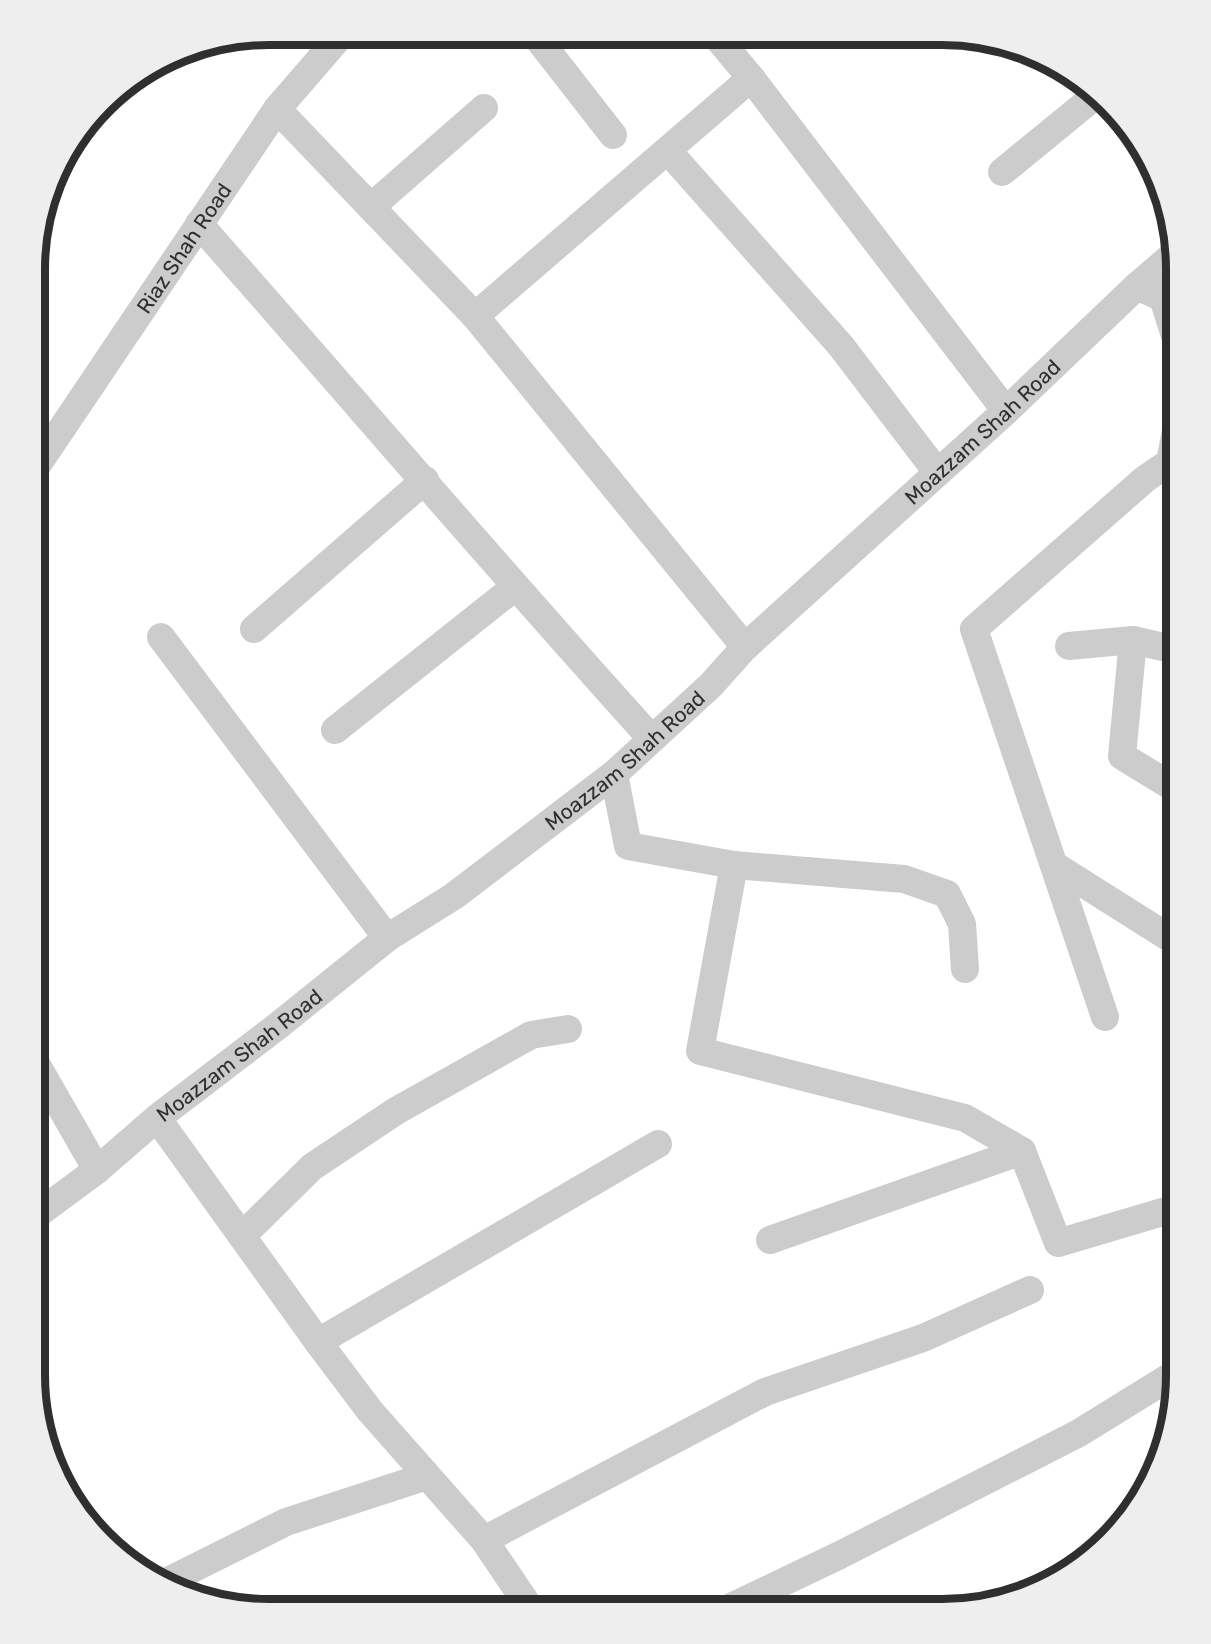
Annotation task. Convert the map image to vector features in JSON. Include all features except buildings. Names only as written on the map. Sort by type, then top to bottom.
[{"type":"street","name":"Riaz Shah Road","points":[[45,455],[277,109],[332,45]]},
{"type":"street","points":[[543,45],[613,135]]},
{"type":"street","points":[[724,45],[1006,411]]},
{"type":"street","points":[[475,316],[751,78]]},
{"type":"street","points":[[1002,172],[1089,101]]},
{"type":"street","points":[[371,207],[484,108]]},
{"type":"street","points":[[277,109],[475,316],[745,647]]},
{"type":"street","points":[[668,151],[841,346],[937,472]]},
{"type":"street","points":[[199,224],[425,480],[515,587],[651,738]]},
{"type":"street","name":"Moazzam Shah Road","points":[[45,1209],[97,1170],[157,1118],[279,1025],[387,938],[454,896],[614,774],[711,684],[745,647],[1006,411],[1166,261]]},
{"type":"street","points":[[1137,286],[1163,298],[1166,307]]},
{"type":"street","points":[[1105,1017],[974,629],[1145,479],[1166,467]]},
{"type":"street","points":[[254,629],[425,480]]},
{"type":"street","points":[[335,730],[515,587]]},
{"type":"street","points":[[161,637],[387,938]]},
{"type":"street","points":[[1133,640],[1122,756],[1166,783]]},
{"type":"street","points":[[1069,646],[1133,640],[1166,648]]},
{"type":"street","points":[[614,774],[628,846],[734,865],[904,879],[947,894],[962,924],[965,969]]},
{"type":"street","points":[[734,865],[700,1051],[965,1118],[1022,1151],[1058,1243],[1166,1211]]},
{"type":"street","points":[[1054,865],[1166,936]]},
{"type":"street","points":[[242,1236],[312,1167],[396,1111],[531,1035],[568,1029]]},
{"type":"street","points":[[45,1079],[97,1170]]},
{"type":"street","points":[[157,1118],[370,1411],[484,1540],[524,1599]]},
{"type":"street","points":[[318,1342],[658,1144]]},
{"type":"street","points":[[770,1239],[1022,1151]]},
{"type":"street","points":[[484,1540],[765,1392],[923,1338],[1030,1290]]},
{"type":"street","points":[[748,1599],[822,1564],[1079,1433],[1166,1379]]},
{"type":"street","points":[[174,1578],[286,1522],[427,1476]]}]
